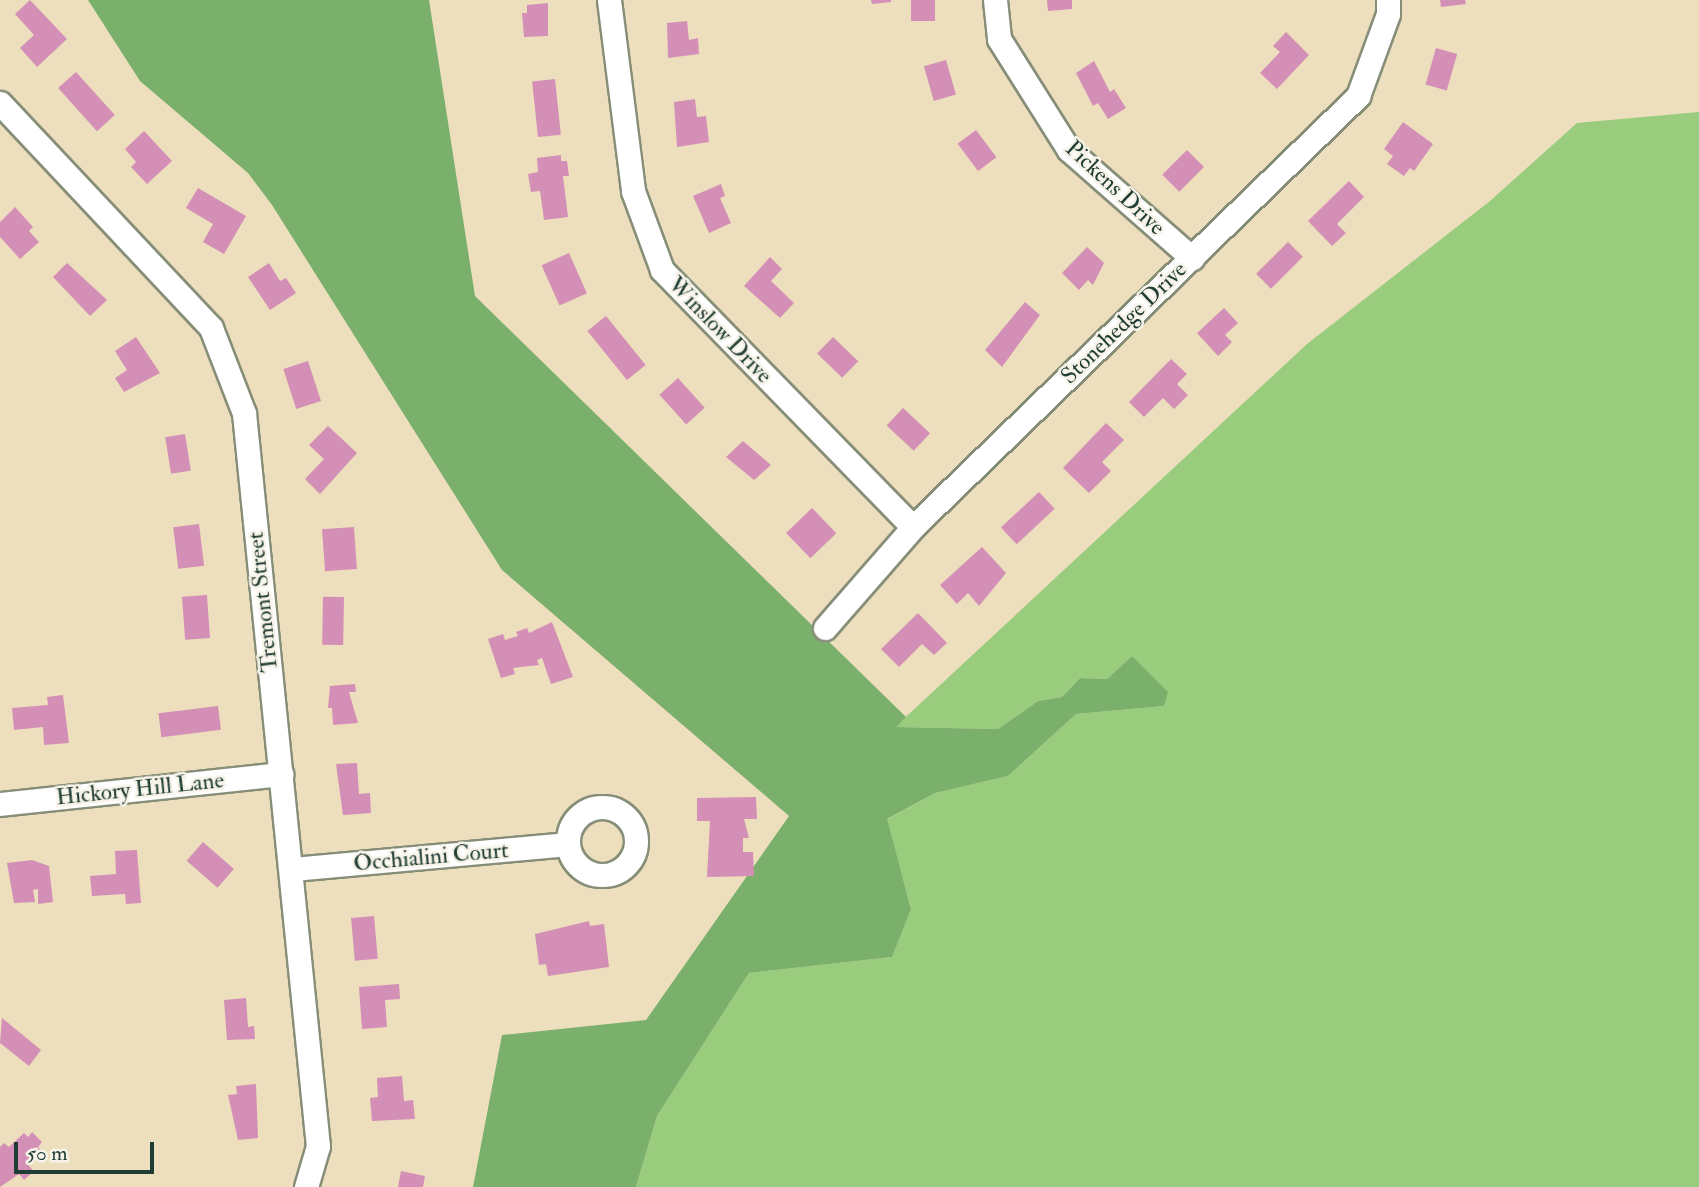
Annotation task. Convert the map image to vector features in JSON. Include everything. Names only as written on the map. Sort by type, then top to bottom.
[{"type":"street","name":"Winslow Drive","points":[[609,0],[633,191],[662,270],[913,527]]},
{"type":"street","name":"Pickens Drive","points":[[995,0],[999,39],[1069,150],[1192,258]]},
{"type":"street","name":"Stonehedge Drive","points":[[825,628],[913,527],[1358,96],[1388,14],[1388,0]]},
{"type":"street","name":"Tremont Street","points":[[0,103],[211,328],[244,413],[293,869],[318,1146],[306,1187]]},
{"type":"street","name":"Hickory Hill Lane","points":[[0,804],[281,774]]},
{"type":"street","name":"Occhialini Court","points":[[293,869],[568,844]]},
{"type":"green space","points":[[88,0],[429,0],[475,296],[906,717],[896,727],[998,729],[1038,701],[1062,697],[1080,678],[1107,679],[1132,656],[1168,692],[1164,706],[1076,714],[1008,776],[935,793],[887,819],[911,909],[892,957],[749,973],[657,1116],[636,1187],[473,1187],[502,1035],[646,1020],[789,816],[502,570],[272,205],[248,173],[140,81]]},
{"type":"green space","points":[[1699,112],[1699,1187],[636,1187],[657,1116],[749,973],[892,957],[911,908],[886,820],[935,793],[1008,776],[1076,714],[1164,706],[1132,656],[1107,679],[1080,678],[1062,697],[1038,701],[998,729],[895,727],[1307,344],[1490,201],[1577,123]]},
{"type":"building","points":[[30,0],[67,39],[37,67],[20,48],[34,35],[15,14]]},
{"type":"building","points":[[871,0],[891,0],[891,2],[872,4]]},
{"type":"building","points":[[911,0],[935,0],[935,21],[911,21]]},
{"type":"building","points":[[1047,0],[1072,0],[1072,9],[1048,11]]},
{"type":"building","points":[[1440,0],[1465,0],[1466,4],[1441,7]]},
{"type":"building","points":[[548,3],[548,36],[524,37],[522,13],[527,13],[527,5]]},
{"type":"building","points":[[687,21],[689,40],[698,38],[699,54],[668,58],[667,23]]},
{"type":"building","points":[[1286,32],[1309,55],[1277,89],[1260,73],[1280,52],[1273,46]]},
{"type":"building","points":[[1436,48],[1457,54],[1447,91],[1426,85]]},
{"type":"building","points":[[946,60],[956,95],[934,101],[924,66]]},
{"type":"building","points":[[1094,61],[1110,92],[1114,89],[1126,108],[1108,119],[1098,103],[1093,106],[1076,73]]},
{"type":"building","points":[[76,72],[115,115],[97,131],[58,88]]},
{"type":"building","points":[[555,79],[561,135],[538,137],[532,81]]},
{"type":"building","points":[[695,99],[697,117],[706,116],[709,142],[677,147],[674,102]]},
{"type":"building","points":[[1403,122],[1433,144],[1414,171],[1410,168],[1404,176],[1387,164],[1393,156],[1384,149]]},
{"type":"building","points":[[976,130],[996,157],[978,171],[958,144]]},
{"type":"building","points":[[144,131],[172,161],[147,184],[131,167],[136,162],[125,149]]},
{"type":"building","points":[[1187,150],[1204,167],[1179,192],[1162,175]]},
{"type":"building","points":[[561,155],[561,161],[567,161],[569,176],[563,176],[568,217],[544,220],[540,191],[531,192],[528,174],[538,172],[537,158]]},
{"type":"building","points":[[1349,181],[1364,197],[1337,224],[1346,233],[1332,246],[1308,221]]},
{"type":"building","points":[[721,184],[725,196],[720,198],[731,223],[709,233],[693,196]]},
{"type":"building","points":[[198,188],[246,216],[224,254],[203,242],[213,224],[186,208]]},
{"type":"building","points":[[15,207],[33,227],[29,231],[39,242],[20,259],[0,237],[0,222]]},
{"type":"building","points":[[1288,242],[1303,257],[1271,289],[1256,274]]},
{"type":"building","points":[[1087,247],[1104,263],[1093,285],[1088,280],[1079,290],[1062,273]]},
{"type":"building","points":[[569,253],[587,293],[559,305],[542,265]]},
{"type":"building","points":[[770,257],[782,269],[771,281],[794,303],[780,318],[744,286]]},
{"type":"building","points":[[67,263],[107,300],[90,316],[53,277]]},
{"type":"building","points":[[269,263],[280,281],[286,278],[296,293],[270,310],[248,277]]},
{"type":"building","points":[[1025,302],[1040,315],[1002,367],[985,350]]},
{"type":"building","points":[[1224,308],[1238,323],[1225,335],[1232,342],[1218,356],[1197,333]]},
{"type":"building","points":[[606,316],[646,365],[627,380],[587,331]]},
{"type":"building","points":[[136,337],[160,373],[124,392],[115,378],[127,370],[115,351]]},
{"type":"building","points":[[833,337],[858,361],[842,378],[817,354]]},
{"type":"building","points":[[1171,359],[1187,374],[1177,384],[1188,395],[1174,409],[1163,398],[1144,417],[1129,402]]},
{"type":"building","points":[[308,361],[321,401],[296,409],[283,369]]},
{"type":"building","points":[[678,378],[705,408],[686,424],[659,395]]},
{"type":"building","points":[[903,408],[930,433],[914,451],[887,426]]},
{"type":"building","points":[[1106,423],[1124,440],[1102,462],[1111,471],[1089,493],[1063,468]]},
{"type":"building","points":[[328,426],[357,453],[320,494],[305,479],[324,459],[309,445]]},
{"type":"building","points":[[185,434],[191,471],[171,474],[165,437]]},
{"type":"building","points":[[743,441],[771,465],[754,480],[726,457]]},
{"type":"building","points":[[1039,492],[1055,509],[1017,544],[1001,527]]},
{"type":"building","points":[[812,508],[836,533],[810,558],[786,533]]},
{"type":"building","points":[[199,524],[204,566],[178,569],[173,527]]},
{"type":"building","points":[[354,527],[357,569],[325,571],[322,529]]},
{"type":"building","points":[[982,547],[1006,573],[979,606],[968,593],[957,604],[940,585]]},
{"type":"building","points":[[207,595],[210,638],[185,640],[182,597]]},
{"type":"building","points":[[323,597],[344,597],[343,645],[322,645]]},
{"type":"building","points":[[918,613],[947,643],[934,655],[922,644],[899,667],[881,649]]},
{"type":"building","points":[[552,622],[573,677],[551,684],[542,658],[537,660],[539,665],[513,668],[515,674],[501,678],[488,639],[503,634],[505,640],[518,636],[516,632],[527,628],[529,633]]},
{"type":"building","points":[[355,684],[356,692],[349,692],[358,723],[333,725],[332,708],[328,708],[330,686]]},
{"type":"building","points":[[63,695],[69,743],[44,745],[43,727],[14,730],[12,708],[48,705],[47,697]]},
{"type":"building","points":[[218,706],[221,730],[161,737],[158,713]]},
{"type":"building","points":[[357,763],[359,794],[370,793],[371,813],[343,815],[336,764]]},
{"type":"building","points":[[756,797],[757,819],[744,819],[749,838],[743,838],[743,852],[753,852],[754,876],[707,877],[710,821],[697,821],[697,798]]},
{"type":"building","points":[[203,842],[234,869],[218,888],[187,861]]},
{"type":"building","points":[[137,850],[141,903],[126,904],[125,894],[92,896],[90,876],[116,874],[115,851]]},
{"type":"building","points":[[32,860],[49,866],[53,902],[38,904],[38,889],[33,890],[35,902],[14,903],[7,863]]},
{"type":"building","points":[[374,916],[378,959],[355,961],[351,918]]},
{"type":"building","points":[[589,921],[590,926],[604,924],[609,967],[548,976],[546,964],[539,965],[535,934]]},
{"type":"building","points":[[399,984],[400,999],[385,1000],[387,1027],[362,1029],[359,987]]},
{"type":"building","points":[[246,998],[248,1027],[254,1026],[255,1039],[227,1040],[224,1000]]},
{"type":"building","points":[[2,1018],[41,1050],[29,1066],[0,1043]]},
{"type":"building","points":[[402,1076],[404,1101],[413,1100],[415,1119],[372,1121],[370,1098],[378,1097],[377,1078]]},
{"type":"building","points":[[256,1084],[258,1138],[238,1140],[228,1095],[237,1094],[236,1086]]},
{"type":"building","points":[[32,1132],[42,1142],[38,1147],[42,1152],[28,1165],[34,1171],[24,1180],[19,1174],[0,1187],[0,1147],[4,1143],[9,1147],[24,1133],[28,1137]]},
{"type":"building","points":[[401,1171],[425,1176],[423,1187],[398,1187]]}]
